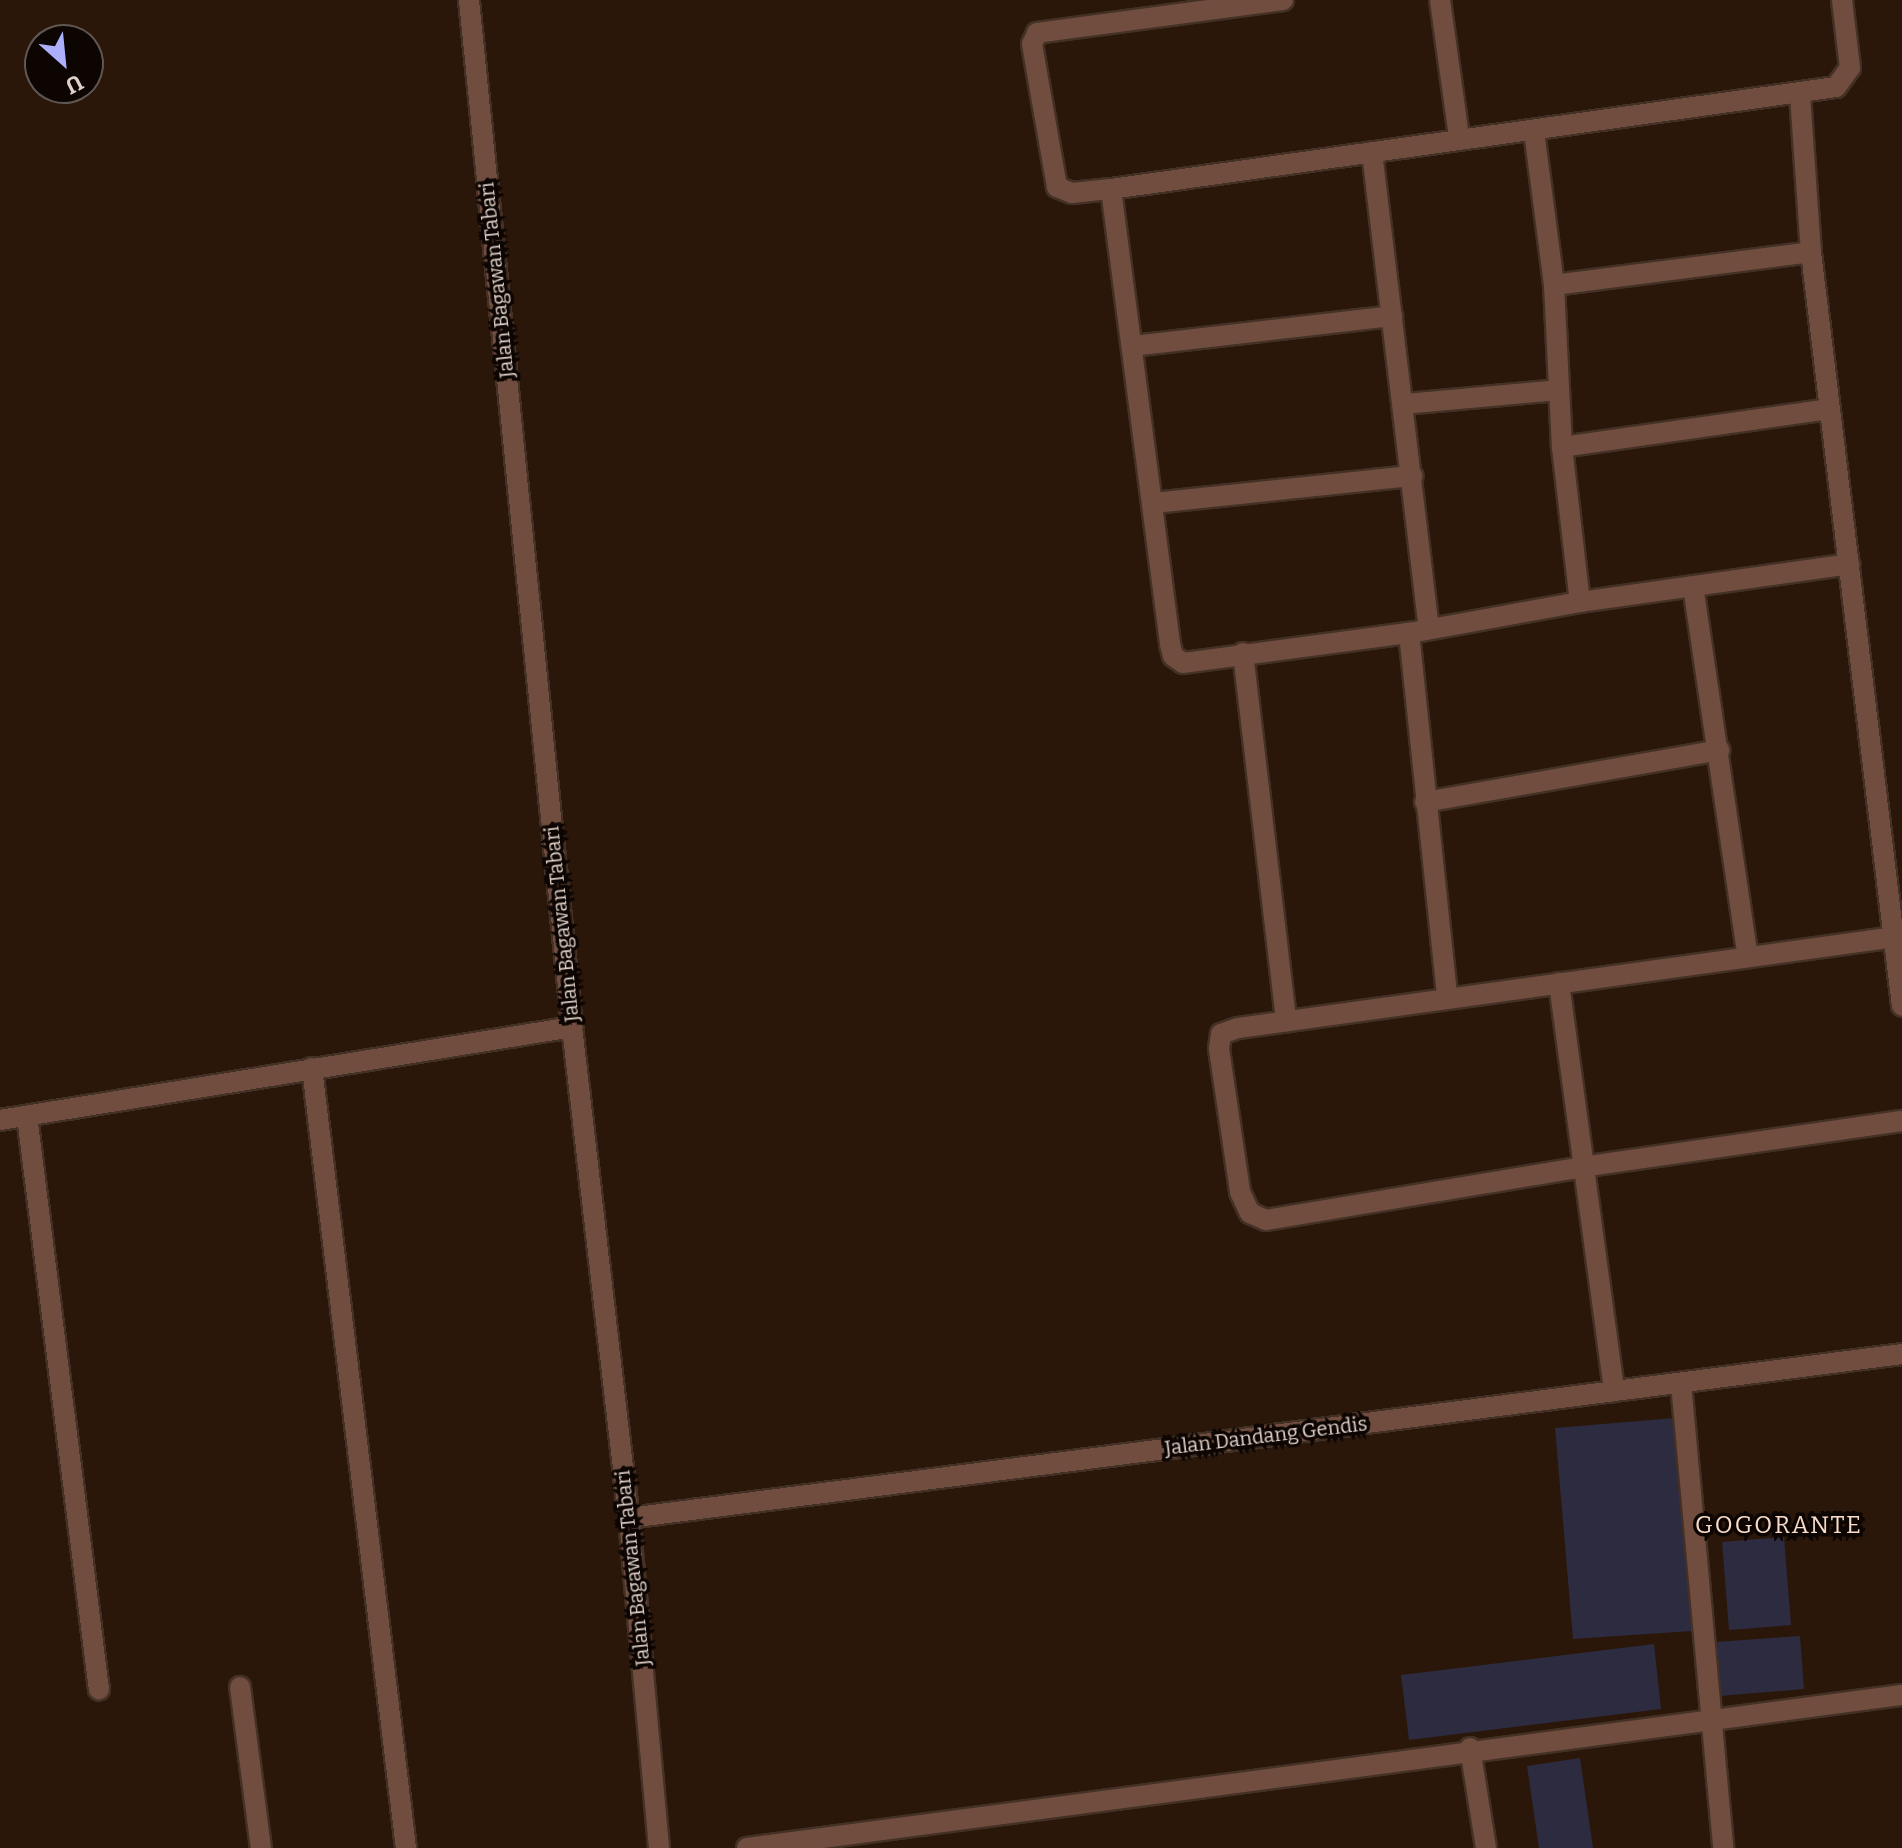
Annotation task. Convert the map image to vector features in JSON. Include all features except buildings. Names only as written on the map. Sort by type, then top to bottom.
[{"type":"street","name":"Jalan Bagawan Tabari","points":[[469,0],[572,1027],[629,1518],[659,1848]]},
{"type":"street","points":[[1283,0],[1037,33],[1032,44],[1057,187],[1072,193],[1111,189],[1459,137],[1534,131],[1800,95],[1836,87],[1850,68],[1842,0]]},
{"type":"street","points":[[1440,0],[1459,137]]},
{"type":"street","points":[[1800,95],[1811,252],[1902,1006]]},
{"type":"street","points":[[1534,131],[1554,285],[1562,447],[1580,602]]},
{"type":"street","points":[[1372,152],[1413,476],[1425,802],[1447,997]]},
{"type":"street","points":[[1111,189],[1173,656],[1183,663],[1419,631],[1580,602],[1849,564]]},
{"type":"street","points":[[1554,285],[1811,252]]},
{"type":"street","points":[[1133,346],[1392,316]]},
{"type":"street","points":[[1405,404],[1558,390]]},
{"type":"street","points":[[1562,447],[1829,409]]},
{"type":"street","points":[[1154,503],[1413,476]]},
{"type":"street","points":[[1693,586],[1748,957]]},
{"type":"street","points":[[1243,653],[1286,1021]]},
{"type":"street","points":[[1425,802],[1719,750]]},
{"type":"street","points":[[1895,937],[1447,997],[1221,1034],[1240,1192],[1250,1213],[1266,1220],[1582,1167],[1902,1121]]},
{"type":"street","points":[[1559,983],[1614,1391]]},
{"type":"street","points":[[0,1120],[572,1027]]},
{"type":"street","points":[[312,1068],[406,1848]]},
{"type":"street","points":[[27,1116],[99,1690]]},
{"type":"street","name":"Jalan Dandang Gendis","points":[[629,1518],[1902,1354]]},
{"type":"street","points":[[1681,1383],[1723,1848]]},
{"type":"street","points":[[240,1687],[261,1848]]},
{"type":"street","points":[[747,1848],[1470,1748],[1902,1695]]},
{"type":"street","points":[[1470,1748],[1486,1848]]},
{"type":"district","name":"GOGORANTE","points":[[1779,1526]]}]
